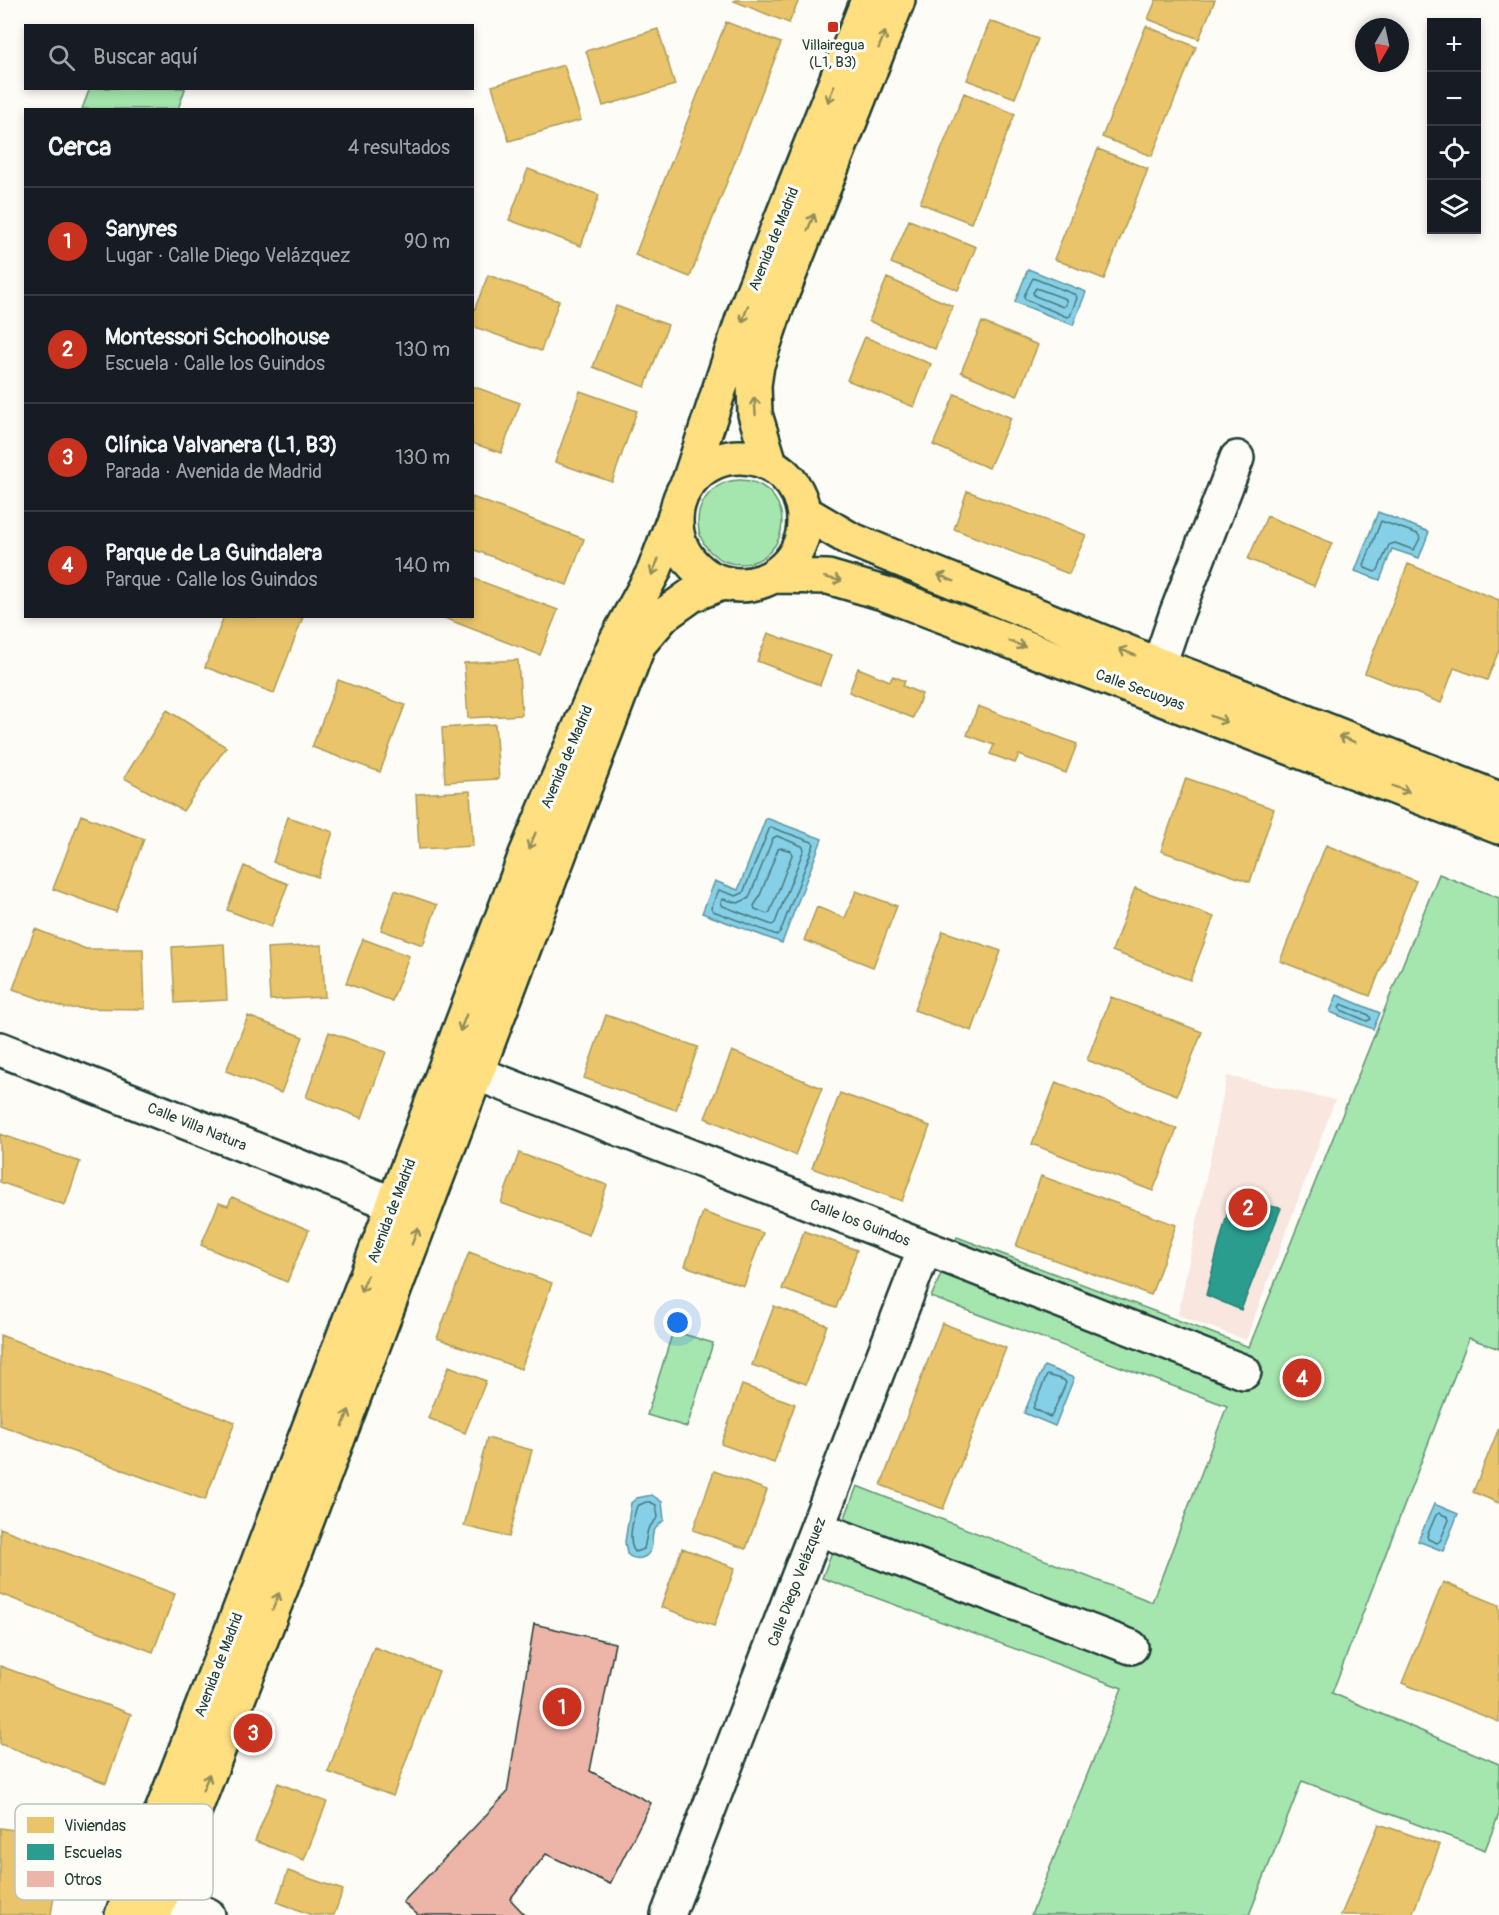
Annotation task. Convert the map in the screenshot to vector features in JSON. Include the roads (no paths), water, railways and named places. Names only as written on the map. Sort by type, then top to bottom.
[{"type":"main road","name":"Avenida de Madrid","points":[[689,481],[747,306],[868,0]]},
{"type":"main road","name":"Avenida de Madrid","points":[[770,463],[755,414],[754,385],[757,365],[775,311],[898,0]]},
{"type":"main road","points":[[748,456],[770,463],[786,475],[798,492],[804,512],[804,530],[799,548],[789,564],[775,576],[758,583],[740,585],[722,582],[705,575],[691,564],[681,548],[676,531],[676,513],[680,496],[689,481],[705,466],[726,457],[748,456]]},
{"type":"main road","name":"Calle Secuoyas","points":[[804,512],[850,539],[1499,800]]},
{"type":"main road","name":"Avenida de Madrid","points":[[165,1804],[525,858],[611,652],[654,571],[676,513]]},
{"type":"main road","name":"Calle Secuoyas","points":[[775,576],[828,577],[883,593],[1499,827]]},
{"type":"main road","name":"Avenida de Madrid","points":[[197,1804],[291,1562],[639,644],[664,615],[692,595],[722,582]]},
{"type":"main road","name":"Avenida de Madrid","points":[[122,1915],[128,1900]]},
{"type":"street","points":[[1159,665],[1237,458]]},
{"type":"street","name":"Calle Villa Natura","points":[[0,1049],[394,1204]]},
{"type":"street","name":"Calle los Guindos","points":[[476,1073],[1244,1372]]},
{"type":"street","name":"Calle Diego Velázquez","points":[[668,1915],[925,1248]]},
{"type":"street","points":[[817,1528],[1131,1647]]},
{"type":"street","points":[[157,1906],[208,1915]]},
{"type":"water","points":[[1028,269],[1086,292],[1073,325],[1015,302]]},
{"type":"water","points":[[1378,512],[1429,532],[1419,558],[1392,549],[1380,580],[1355,571]]},
{"type":"water","points":[[766,818],[822,839],[782,943],[702,913],[715,881],[738,890]]},
{"type":"water","points":[[1337,995],[1380,1013],[1373,1029],[1330,1012]]},
{"type":"water","points":[[1044,1366],[1074,1378],[1055,1426],[1024,1413]]},
{"type":"water","points":[[652,1495],[662,1502],[664,1520],[653,1533],[649,1553],[642,1558],[634,1558],[627,1554],[625,1542],[631,1503],[637,1498]]},
{"type":"water","points":[[1434,1504],[1458,1514],[1443,1551],[1418,1541]]},
{"type":"place","name":"Villairegua (L1, B3)","points":[[833,27]]},
{"type":"place","name":"Montessori Schoolhouse","points":[[1248,1208]]},
{"type":"place","name":"Parque de La Guindalera","points":[[1302,1378]]},
{"type":"place","name":"Sanyres","points":[[562,1707]]},
{"type":"place","name":"Clínica Valvanera (L1, B3)","points":[[253,1733]]}]
